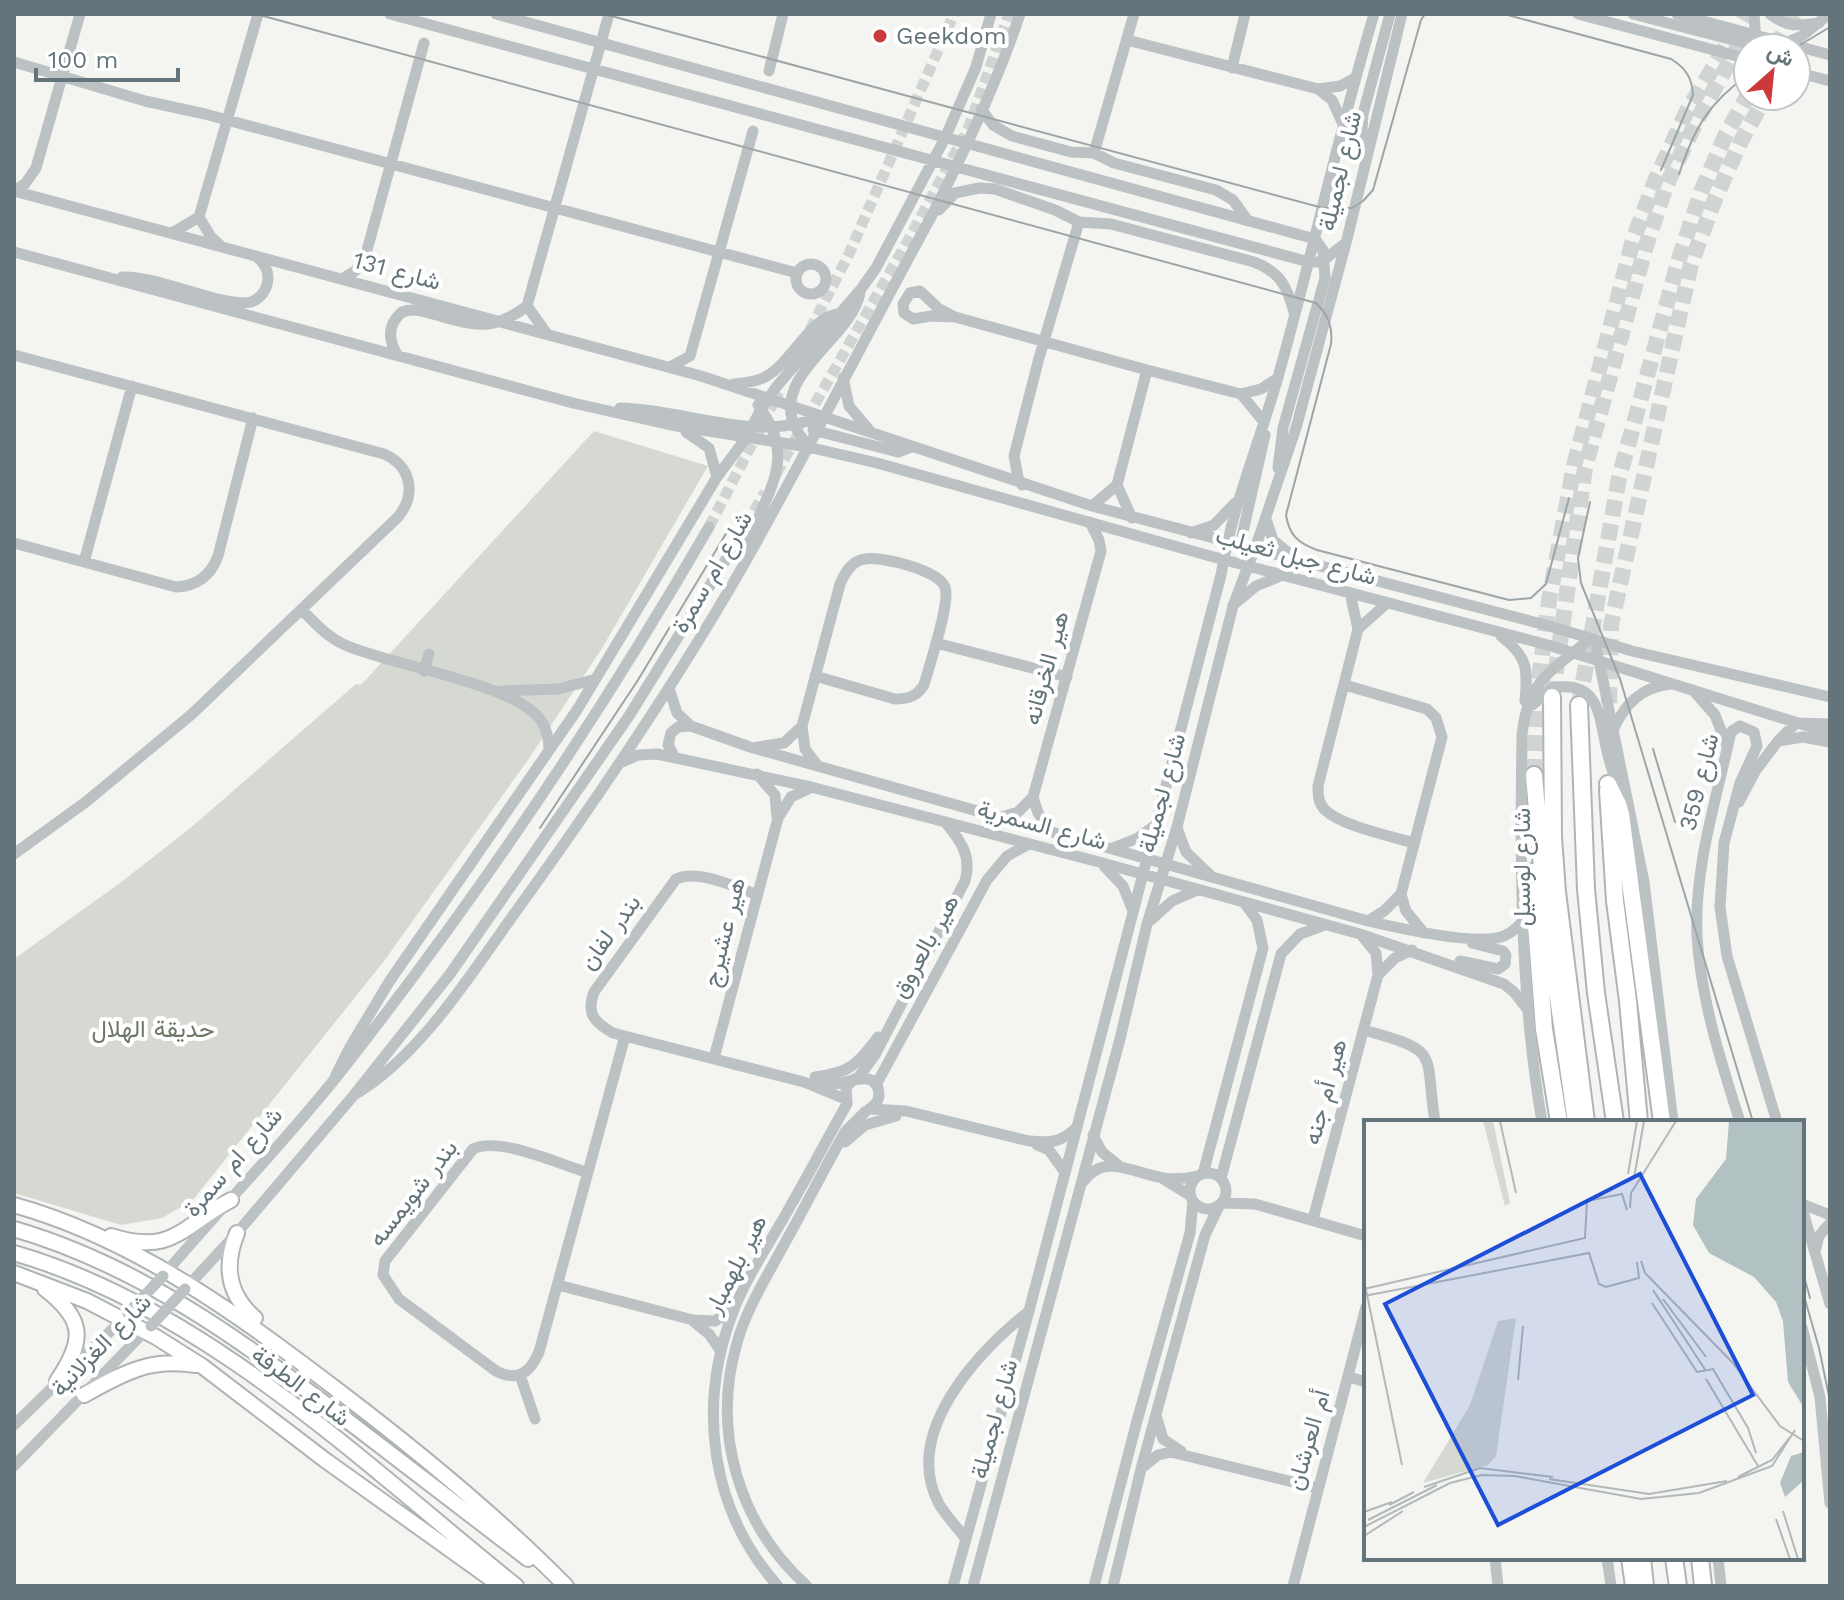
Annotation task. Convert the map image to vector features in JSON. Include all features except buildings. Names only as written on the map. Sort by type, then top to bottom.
[{"type":"highway","name":"شارع لوسيل","points":[[1552,697],[1553,837],[1557,892],[1586,1120]]},
{"type":"highway","points":[[1579,705],[1586,889],[1596,993],[1615,1120]]},
{"type":"highway","points":[[1559,1120],[1544,1029],[1535,929],[1531,855],[1534,775],[1546,914],[1576,1120]]},
{"type":"highway","points":[[1639,1120],[1614,888],[1608,784],[1621,814],[1662,1120]]},
{"type":"highway","points":[[1630,1560],[1634,1586]]},
{"type":"highway","points":[[1642,1560],[1645,1586]]},
{"type":"highway","points":[[1674,1560],[1678,1586]]},
{"type":"highway","points":[[1700,1560],[1703,1586]]},
{"type":"main road","points":[[87,1233],[142,1243],[162,1241],[185,1232],[212,1210],[231,1200]]},
{"type":"main road","points":[[14,1205],[87,1233],[234,1312],[421,1455],[530,1549],[564,1586]]},
{"type":"main road","name":"شارع الطرفة","points":[[14,1229],[62,1245],[133,1277],[216,1325],[307,1390],[564,1586]]},
{"type":"main road","points":[[237,1233],[228,1269],[233,1290],[241,1304],[279,1345]]},
{"type":"main road","name":"شارع الطرفة","points":[[14,1253],[121,1296],[177,1325],[219,1352],[372,1469],[516,1586]]},
{"type":"main road","points":[[14,1273],[126,1316],[148,1328],[501,1586]]},
{"type":"main road","points":[[35,1281],[68,1308],[77,1328],[75,1351],[57,1381]]},
{"type":"main road","points":[[84,1395],[140,1366],[159,1362],[202,1366]]},
{"type":"street","points":[[14,191],[25,184],[36,168],[80,14]]},
{"type":"street","points":[[171,233],[199,217],[258,14]]},
{"type":"street","points":[[390,14],[1309,262],[1324,260],[1346,243]]},
{"type":"street","points":[[496,14],[1315,239],[1323,250],[1323,284],[1281,436],[1277,479]]},
{"type":"street","points":[[398,356],[391,342],[391,329],[396,317],[409,310],[478,325],[501,323],[527,306],[609,14]]},
{"type":"street","points":[[769,71],[783,14]]},
{"type":"street","name":"شارع ام سمرة","points":[[335,1077],[379,997],[577,710],[764,404],[861,289],[890,244],[945,138],[976,67],[991,14]]},
{"type":"street","points":[[1094,153],[1134,14]]},
{"type":"street","points":[[1232,68],[1245,14]]},
{"type":"street","name":"شارع لجميلة","points":[[953,1586],[1148,859],[1239,496],[1278,378],[1342,122],[1374,14]]},
{"type":"street","points":[[1581,14],[1732,55]]},
{"type":"street","points":[[1633,14],[1732,38]]},
{"type":"street","points":[[1677,14],[1708,21],[1732,32]]},
{"type":"street","points":[[1708,21],[1724,14]]},
{"type":"street","points":[[1770,14],[1793,26],[1819,23]]},
{"type":"street","points":[[1807,32],[1829,14]]},
{"type":"street","name":"شارع لجميلة","points":[[973,1586],[1120,1039],[1147,924],[1177,827],[1243,564],[1255,549],[1296,428],[1346,243],[1399,15]]},
{"type":"street","name":"شارع ام سمرة","points":[[354,1095],[380,1078],[442,1011],[622,762],[669,688],[741,568],[932,215],[956,167],[1018,16]]},
{"type":"street","points":[[1127,40],[1318,89],[1340,86],[1355,78]]},
{"type":"street","points":[[342,279],[364,261],[424,43]]},
{"type":"street","points":[[1817,78],[1819,65],[1828,55]]},
{"type":"street","points":[[14,62],[145,101],[797,273]]},
{"type":"street","points":[[1812,77],[1830,81]]},
{"type":"street","points":[[1318,89],[1332,100],[1342,122]]},
{"type":"street","points":[[981,109],[988,121],[1005,133],[1071,152],[1094,153],[1114,163],[1222,193],[1237,205],[1248,221]]},
{"type":"street","points":[[701,376],[690,356],[753,131]]},
{"type":"street","points":[[1039,162],[1044,145]]},
{"type":"street","points":[[36,168],[39,188],[45,199]]},
{"type":"street","points":[[932,215],[955,193],[987,188],[1048,207],[1079,222],[1111,224],[1262,265],[1283,280],[1294,314]]},
{"type":"street","name":"شارع 131","points":[[14,191],[736,387]]},
{"type":"street","points":[[199,217],[211,237],[221,246]]},
{"type":"street","points":[[1022,485],[1014,456],[1043,342],[1079,222]]},
{"type":"street","points":[[14,252],[597,408],[746,438]]},
{"type":"street","points":[[109,278],[140,277],[243,303],[258,298],[266,287],[267,272],[256,256]]},
{"type":"street","points":[[364,261],[373,287]]},
{"type":"street","points":[[808,447],[795,427],[791,404],[805,371],[855,309],[861,289]]},
{"type":"street","points":[[527,306],[547,334]]},
{"type":"street","points":[[736,387],[770,374],[785,363],[821,321],[838,314]]},
{"type":"street","points":[[955,317],[1241,394],[1261,389],[1278,378]]},
{"type":"street","points":[[14,355],[384,454],[401,465],[409,483],[410,495],[403,512],[158,744],[14,854]]},
{"type":"street","points":[[670,367],[690,356]]},
{"type":"street","points":[[1092,506],[1117,485],[1147,370]]},
{"type":"street","points":[[843,378],[849,406],[874,434]]},
{"type":"street","points":[[84,562],[132,386]]},
{"type":"street","points":[[736,387],[764,404],[780,460],[741,568]]},
{"type":"street","points":[[1241,394],[1264,424],[1265,446],[1241,546],[1243,564]]},
{"type":"street","name":"شارع جبل ثعيلب","points":[[764,404],[791,404],[991,475],[1132,518],[1593,640],[1830,697]]},
{"type":"street","points":[[597,408],[632,408],[752,426],[774,433],[824,415]]},
{"type":"street","points":[[14,544],[176,587],[190,585],[213,568],[218,556],[253,418]]},
{"type":"street","points":[[671,425],[695,436],[709,448],[717,477]]},
{"type":"street","points":[[795,427],[816,429],[898,452],[912,447]]},
{"type":"street","name":"شارع جبل ثعيلب","points":[[746,438],[774,433],[808,447],[877,463],[1224,560],[1494,631],[1677,683],[1830,733]]},
{"type":"street","points":[[991,475],[1014,456]]},
{"type":"street","points":[[1117,485],[1132,518]]},
{"type":"street","points":[[1190,533],[1219,521],[1239,496]]},
{"type":"street","points":[[1265,517],[1278,547],[1306,563]]},
{"type":"street","points":[[1090,522],[1101,551]]},
{"type":"street","name":"شارع ام سمرة","points":[[165,1274],[335,1077],[389,1009],[514,834],[640,644],[709,527]]},
{"type":"street","points":[[1101,551],[1126,533]]},
{"type":"street","name":"شارع ام سمرة","points":[[187,1287],[354,1095],[450,974],[629,716],[738,540]]},
{"type":"street","points":[[1227,542],[1243,564]]},
{"type":"street","name":"هير الخرقانه","points":[[1033,797],[1101,551]]},
{"type":"street","points":[[815,676],[895,699],[915,696],[924,685],[947,597],[941,581],[927,571],[866,558],[845,573],[815,676],[802,726],[805,749],[819,767]]},
{"type":"street","points":[[1233,606],[1256,586],[1283,575]]},
{"type":"street","points":[[1350,593],[1358,629],[1318,786],[1321,805],[1344,820],[1414,843]]},
{"type":"street","points":[[1358,629],[1386,604]]},
{"type":"street","points":[[302,610],[331,638],[343,644],[495,691],[517,701],[540,719],[549,748]]},
{"type":"street","points":[[1494,631],[1514,646],[1526,665],[1524,715]]},
{"type":"street","points":[[1593,640],[1648,904],[1673,1120]]},
{"type":"street","name":"شارع لوسيل","points":[[1542,1120],[1527,1009],[1522,922],[1520,872],[1524,715],[1527,702],[1537,686],[1555,667],[1593,640]]},
{"type":"street","points":[[936,643],[1067,677]]},
{"type":"street","points":[[424,671],[429,654]]},
{"type":"street","points":[[1730,674],[1830,704]]},
{"type":"street","points":[[495,691],[558,689],[594,680]]},
{"type":"street","points":[[1613,731],[1623,711],[1635,698],[1650,688],[1677,683]]},
{"type":"street","points":[[1345,685],[1416,704],[1427,709],[1440,728],[1441,748],[1401,894],[1406,911],[1424,933],[1498,949],[1506,955],[1502,968],[1493,969],[1412,950],[1395,958],[1378,975]]},
{"type":"street","points":[[1524,715],[1537,698],[1552,688],[1574,687],[1594,700],[1610,762],[1635,833]]},
{"type":"street","points":[[1689,687],[1715,715],[1728,750]]},
{"type":"street","points":[[669,688],[677,713],[691,726]]},
{"type":"street","points":[[1731,816],[1756,770],[1782,734],[1796,723],[1830,724]]},
{"type":"street","points":[[674,756],[668,745],[671,733],[678,727],[691,726]]},
{"type":"street","name":"شارع السمرية","points":[[691,726],[819,767],[1368,921],[1424,933],[1495,938],[1513,931],[1522,922]]},
{"type":"street","points":[[750,747],[784,743],[802,726]]},
{"type":"street","name":"شارع 359","points":[[1739,1120],[1714,1037],[1697,936],[1701,872],[1732,731],[1744,726],[1757,736],[1757,746],[1740,783],[1731,816],[1721,870],[1720,907],[1727,956],[1776,1120]]},
{"type":"street","points":[[1778,741],[1803,737],[1830,742]]},
{"type":"street","name":"شارع السمرية","points":[[622,762],[650,753],[674,756],[811,787],[1099,862],[1412,950],[1504,984],[1527,1009]]},
{"type":"street","points":[[756,774],[775,795],[778,818]]},
{"type":"street","name":"هير عشيرج","points":[[714,1058],[778,818],[791,797],[811,787]]},
{"type":"street","points":[[1002,817],[1018,812],[1033,797],[1038,813],[1050,830]]},
{"type":"street","name":"هير بالعروق","points":[[856,1078],[875,1055],[965,881],[968,871],[963,846],[945,822]]},
{"type":"street","points":[[1111,849],[1138,838],[1157,823]]},
{"type":"street","points":[[1177,827],[1186,852],[1213,878]]},
{"type":"street","name":"هير بالعروق","points":[[877,1087],[987,880],[1007,856],[1029,844]]},
{"type":"street","points":[[1099,862],[1123,886],[1133,911]]},
{"type":"street","name":"بندر لفان","points":[[756,894],[700,877],[683,876],[672,883],[594,992],[590,1005],[592,1016],[601,1026],[625,1036],[784,1078],[839,1083],[856,1078]]},
{"type":"street","points":[[1147,924],[1167,904],[1183,894],[1196,891]]},
{"type":"street","points":[[1368,921],[1401,894]]},
{"type":"street","points":[[1094,1586],[1190,1233],[1191,1185],[1200,1175],[1263,948],[1257,920],[1245,903]]},
{"type":"street","points":[[1113,1586],[1141,1469],[1205,1235],[1226,1193],[1222,1180],[1281,954],[1300,934],[1327,925]]},
{"type":"street","points":[[1360,934],[1376,953],[1378,975]]},
{"type":"street","name":"هير أم جنه","points":[[1313,1219],[1378,975]]},
{"type":"street","name":"هير بالعروق","points":[[784,1078],[830,1075],[848,1070],[857,1065],[890,1026]]},
{"type":"street","points":[[1364,1030],[1407,1042],[1420,1049],[1431,1071],[1435,1120]]},
{"type":"street","points":[[535,1419],[520,1375],[530,1369],[539,1352],[625,1036]]},
{"type":"street","points":[[906,1111],[888,1101],[871,1080],[856,1078],[846,1087],[846,1101],[856,1110],[906,1111],[1029,1141],[1049,1150],[1064,1171]]},
{"type":"street","name":"بندر لفان","points":[[804,1082],[846,1101]]},
{"type":"street","points":[[869,1110],[878,1100],[877,1087]]},
{"type":"street","name":"هير بلهمبار","points":[[778,1586],[737,1526],[720,1477],[711,1409],[721,1351],[734,1309],[846,1101]]},
{"type":"street","name":"هير بلهمبار","points":[[807,1586],[769,1544],[741,1491],[731,1453],[728,1392],[736,1347],[747,1316],[849,1125],[869,1110]]},
{"type":"street","name":"هير بلهمبار","points":[[826,1168],[851,1135],[865,1125],[884,1118],[930,1117]]},
{"type":"street","points":[[1029,1141],[1057,1142],[1075,1128]]},
{"type":"street","points":[[1093,1135],[1102,1152],[1118,1166]]},
{"type":"street","name":"بندر شويمسه","points":[[520,1375],[506,1376],[496,1371],[399,1299],[383,1275],[385,1261],[468,1153],[477,1146],[507,1148],[586,1172]]},
{"type":"street","points":[[1078,1190],[1092,1172],[1106,1166],[1118,1166],[1162,1178],[1205,1209],[1220,1204],[1255,1204],[1364,1235]]},
{"type":"street","points":[[1162,1178],[1212,1174],[1255,1204]]},
{"type":"street","points":[[1804,1207],[1830,1215]]},
{"type":"street","points":[[1804,1213],[1830,1304]]},
{"type":"street","points":[[1815,1253],[1819,1236],[1830,1223]]},
{"type":"street","name":"شارع الغزلانية","points":[[14,1425],[165,1274]]},
{"type":"street","points":[[558,1285],[693,1320],[715,1321],[734,1309]]},
{"type":"street","name":"شارع الغزلانية","points":[[14,1466],[187,1287]]},
{"type":"street","points":[[965,1538],[938,1503],[930,1476],[930,1452],[953,1391],[970,1366],[1029,1311]]},
{"type":"street","name":"أم العرشان","points":[[1293,1586],[1364,1315]]},
{"type":"street","points":[[693,1320],[709,1334],[721,1351]]},
{"type":"street","points":[[1807,1356],[1820,1397],[1830,1503]]},
{"type":"street","points":[[1349,1377],[1364,1381]]},
{"type":"street","points":[[1156,1415],[1163,1439],[1189,1455]]},
{"type":"street","points":[[1141,1469],[1150,1459],[1164,1453],[1189,1455],[1317,1488]]},
{"type":"street","points":[[1495,1560],[1498,1586]]},
{"type":"street","points":[[1607,1560],[1611,1586]]},
{"type":"street","points":[[1718,1560],[1721,1586]]},
{"type":"green space","name":"حديقة الهلال","points":[[594,431],[708,466],[601,650],[530,757],[384,961],[192,1201],[162,1218],[121,1225],[14,1193],[14,959],[188,830],[356,684],[361,685]]},
{"type":"tunnel","points":[[810,330],[848,256],[954,14]]},
{"type":"tunnel","points":[[807,418],[968,129],[1009,14]]},
{"type":"tunnel","points":[[1534,775],[1537,696],[1549,600],[1574,466],[1633,240],[1655,181],[1686,113],[1745,14]]},
{"type":"tunnel","points":[[1784,32],[1794,14]]},
{"type":"tunnel","points":[[1552,697],[1585,468],[1646,246],[1666,186],[1697,120],[1732,57]]},
{"type":"tunnel","points":[[1579,705],[1619,478],[1679,259],[1701,192],[1738,112]]},
{"type":"tunnel","points":[[1609,703],[1611,625],[1691,264],[1715,199],[1757,112]]},
{"type":"tunnel","points":[[709,527],[779,392]]},
{"type":"tunnel","points":[[776,474],[797,436]]},
{"type":"tunnel","points":[[738,540],[765,492]]},
{"type":"tram line","points":[[256,14],[1316,303],[1329,321],[1331,344],[1286,515],[1289,528],[1296,537],[1317,550],[1509,600],[1531,598],[1546,584],[1569,498]]},
{"type":"tram line","points":[[604,14],[1323,208],[1352,208],[1373,190],[1425,14]]},
{"type":"tram line","points":[[1504,14],[1671,59],[1681,66],[1690,79],[1693,95],[1661,170]]},
{"type":"tram line","points":[[1812,38],[1830,27]]},
{"type":"tram line","points":[[1679,174],[1690,143],[1704,118],[1732,87]]},
{"type":"tram line","points":[[1590,502],[1578,558],[1581,583],[1620,679],[1752,1120]]},
{"type":"tram line","points":[[540,828],[638,680],[727,532]]},
{"type":"tram line","points":[[1653,749],[1675,822]]},
{"type":"tram line","points":[[1804,1276],[1810,1298]]},
{"type":"tram line","points":[[1804,1296],[1830,1401]]},
{"type":"place","name":"Geekdom","points":[[880,36]]}]
